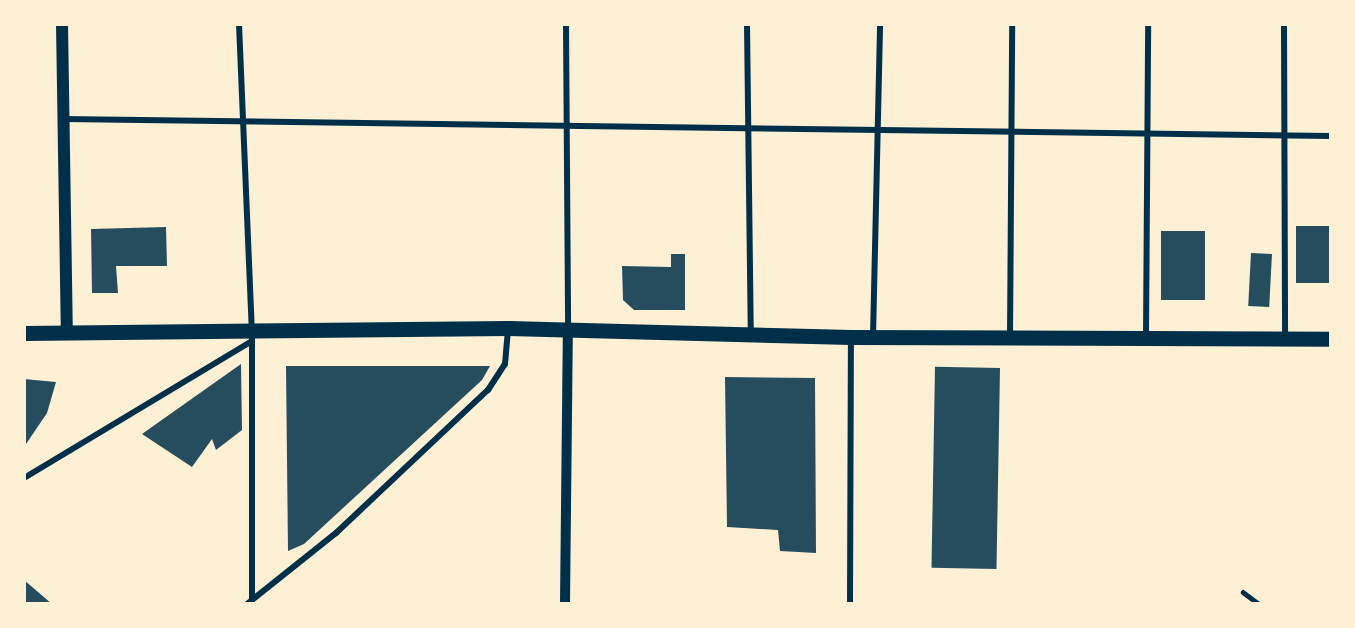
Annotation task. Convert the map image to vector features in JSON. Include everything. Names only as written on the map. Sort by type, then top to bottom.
[{"type":"main road","points":[[62,24],[67,333]]},
{"type":"main road","points":[[24,333],[252,336],[508,328],[851,338],[1146,336],[1331,339]]},
{"type":"street","points":[[239,24],[246,124],[252,336],[250,602]]},
{"type":"street","points":[[564,604],[568,330],[566,24]]},
{"type":"street","points":[[747,24],[746,129],[752,335]]},
{"type":"street","points":[[873,337],[880,24]]},
{"type":"street","points":[[1010,338],[1012,24]]},
{"type":"street","points":[[1146,336],[1148,24]]},
{"type":"street","points":[[1284,24],[1285,340]]},
{"type":"street","points":[[62,118],[246,124],[876,131],[1010,129],[1147,135],[1331,136]]},
{"type":"street","points":[[250,602],[319,548],[488,390],[505,364],[508,328]]},
{"type":"street","points":[[24,478],[252,336]]},
{"type":"street","points":[[850,604],[851,338]]},
{"type":"lane","points":[[1243,592],[1259,604]]},
{"type":"building","points":[[1296,226],[1331,226],[1331,283],[1296,283]]},
{"type":"building","points":[[166,227],[167,266],[116,266],[118,293],[92,293],[91,229]]},
{"type":"building","points":[[1161,231],[1205,231],[1205,300],[1161,300]]},
{"type":"building","points":[[1251,253],[1272,254],[1269,307],[1248,306]]},
{"type":"building","points":[[671,254],[685,254],[685,310],[634,310],[623,300],[622,266],[671,267]]},
{"type":"building","points":[[241,364],[242,430],[216,450],[212,439],[192,467],[142,434]]},
{"type":"building","points":[[286,366],[490,366],[482,380],[304,544],[288,551]]},
{"type":"building","points":[[935,367],[1000,368],[996,569],[932,568]]},
{"type":"building","points":[[725,377],[815,378],[816,553],[780,551],[778,530],[727,527]]},
{"type":"building","points":[[24,379],[56,382],[47,413],[24,447]]},
{"type":"building","points":[[24,580],[52,604],[24,604]]}]
